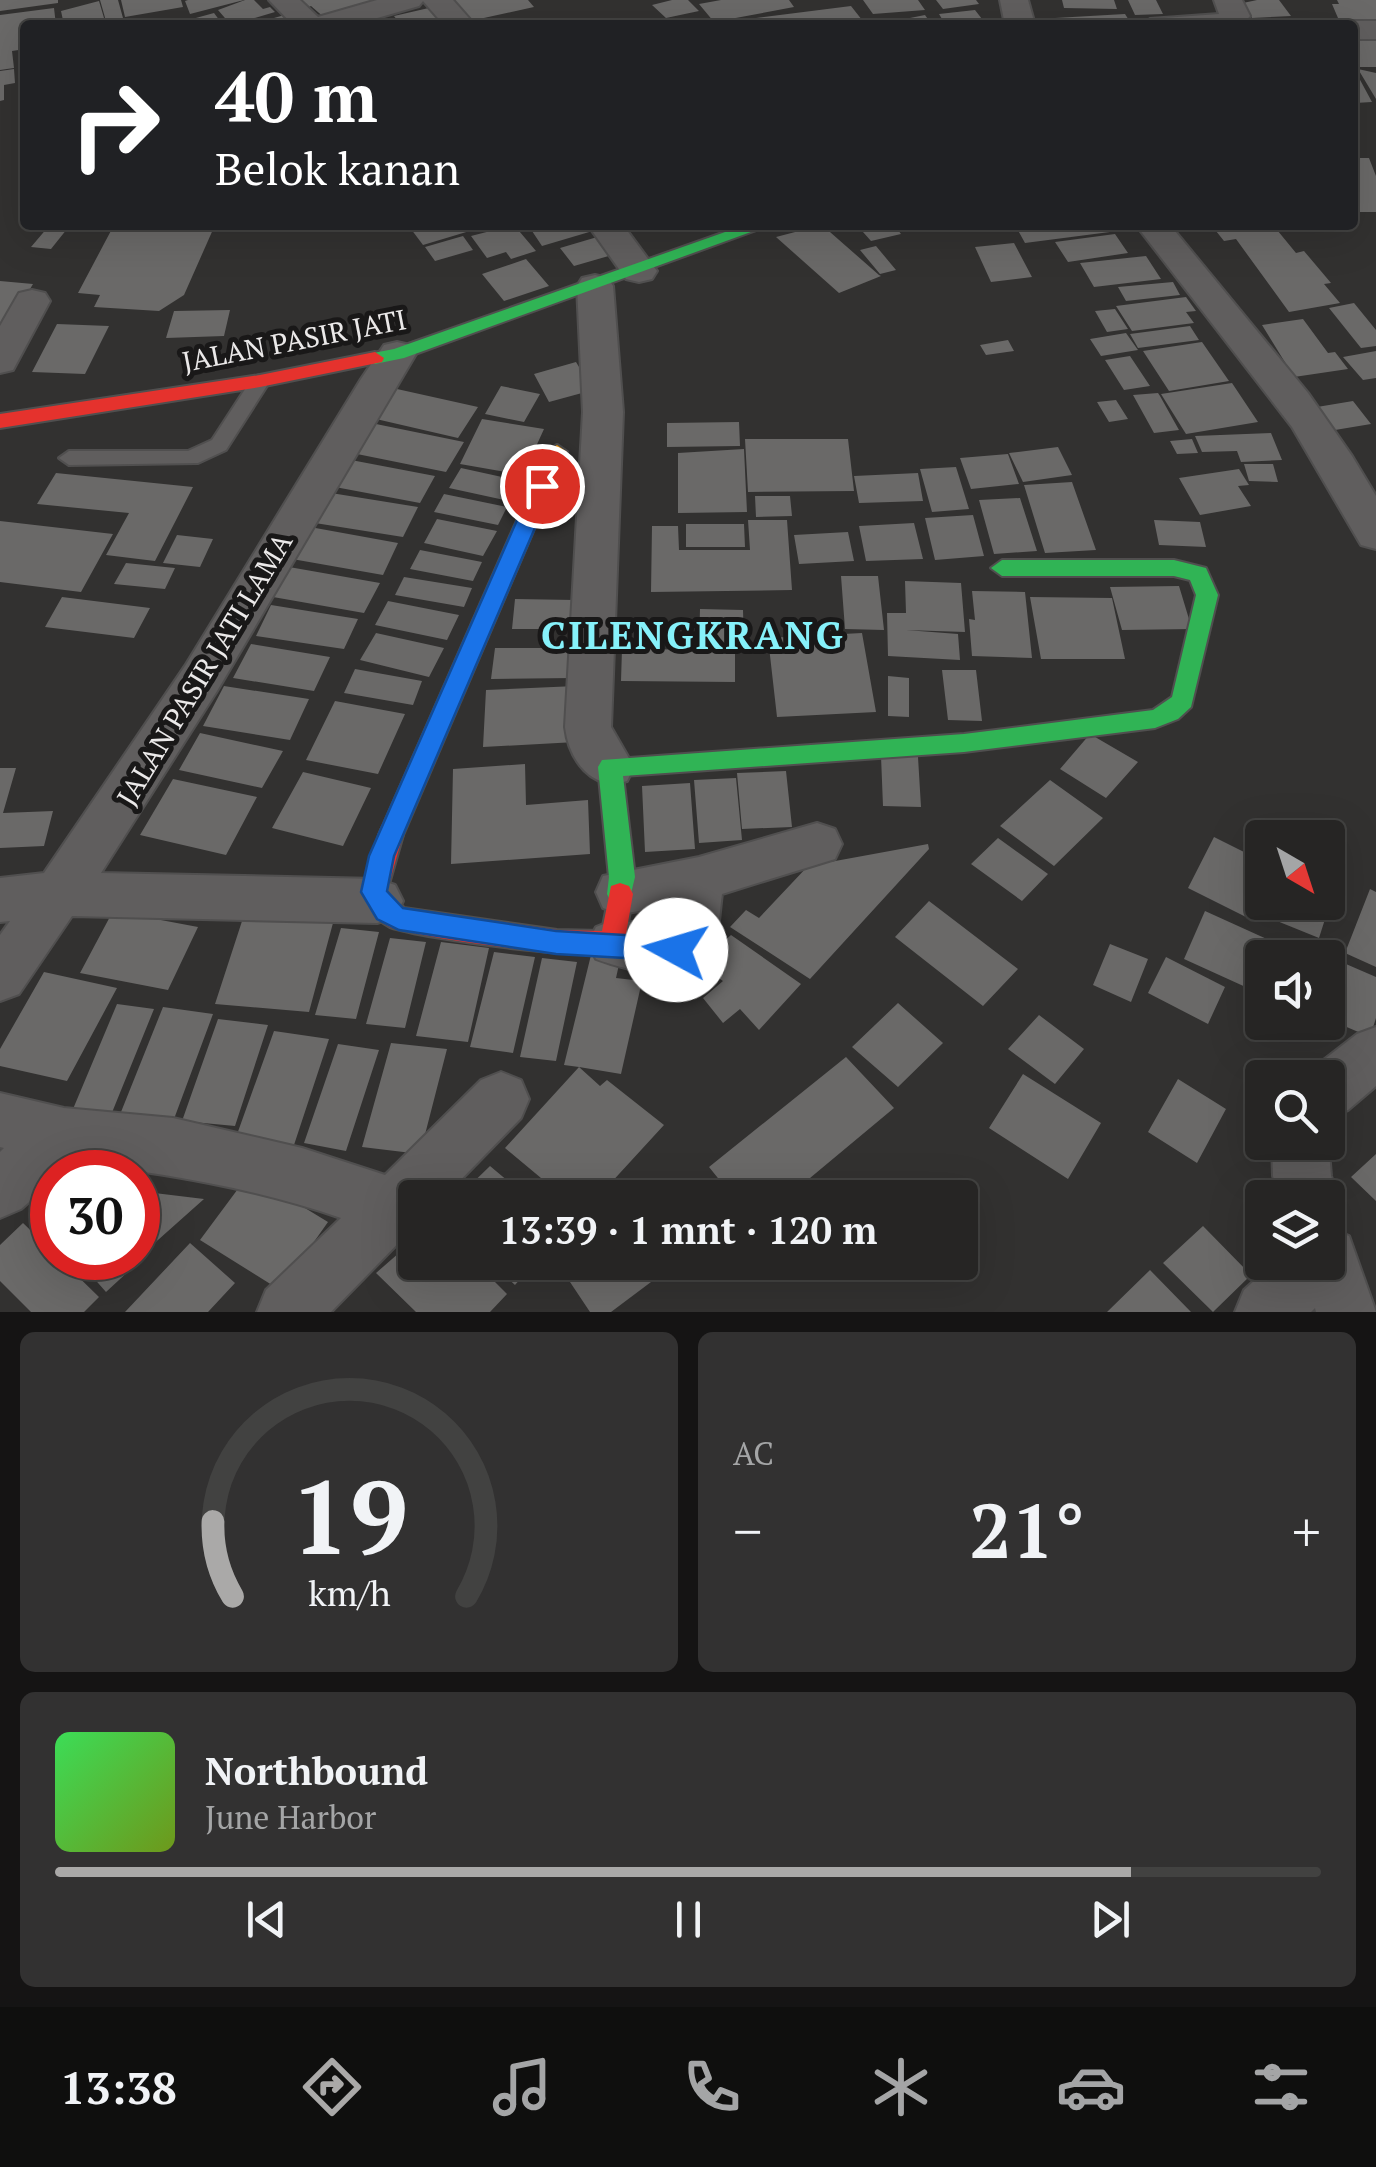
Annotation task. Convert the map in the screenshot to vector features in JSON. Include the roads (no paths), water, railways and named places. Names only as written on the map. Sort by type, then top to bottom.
[{"type":"street","points":[[283,0],[305,20]]},
{"type":"street","points":[[339,20],[409,0]]},
{"type":"street","points":[[437,0],[455,20]]},
{"type":"street","points":[[609,230],[639,271]]},
{"type":"street","name":"JALAN PASIR JATI","points":[[0,420],[260,381],[397,354],[747,230]]},
{"type":"street","points":[[1157,230],[1216,311],[1296,404],[1350,484],[1376,534]]},
{"type":"street","points":[[596,286],[603,412],[588,727],[590,741],[610,767],[621,892],[614,943]]},
{"type":"street","points":[[0,362],[32,300]]},
{"type":"street","name":"JALAN PASIR JATI LAMA","points":[[0,977],[118,812],[231,631],[344,431],[397,354]]},
{"type":"street","points":[[557,452],[382,856],[374,892],[377,901],[399,918],[556,942],[676,950],[689,940],[699,879]]},
{"type":"street","points":[[610,767],[964,743],[1148,720],[1168,716],[1180,706],[1187,695],[1207,595],[1198,574],[1174,568],[1002,568]]},
{"type":"street","points":[[621,892],[699,879],[817,844]]},
{"type":"street","points":[[0,900],[59,894],[377,901]]},
{"type":"street","points":[[1345,1077],[1376,1052]]},
{"type":"street","points":[[288,1312],[501,1099]]},
{"type":"street","points":[[0,1120],[64,1135],[173,1146],[302,1176],[391,1206]]},
{"type":"street","points":[[0,1189],[64,1135]]},
{"type":"street","points":[[1266,1312],[1301,1280]]},
{"type":"street","points":[[1336,1280],[1346,1312]]},
{"type":"lane","points":[[69,458],[191,458],[219,445],[260,381]]},
{"type":"district","name":"CILENGKRANG","points":[[693,635]]}]
